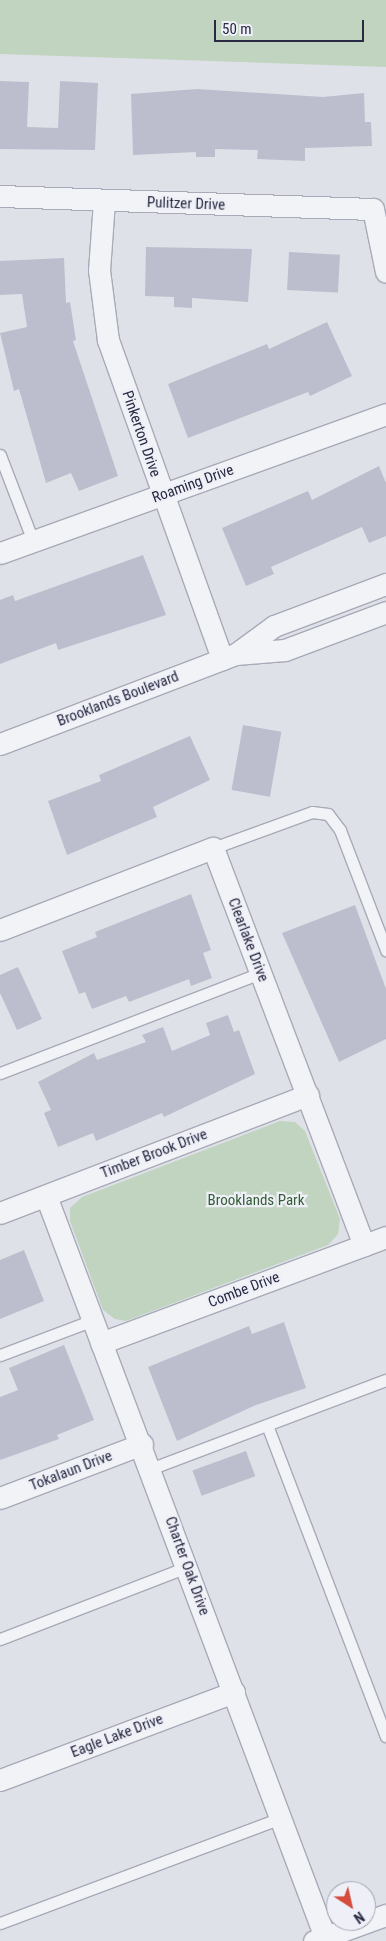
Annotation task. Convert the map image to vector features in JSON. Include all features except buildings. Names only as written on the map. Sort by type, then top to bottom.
[{"type":"street","name":"Pulitzer Drive","points":[[0,196],[373,209],[386,272]]},
{"type":"street","name":"Pinkerton Drive","points":[[104,201],[99,270],[108,340],[162,495],[229,657]]},
{"type":"street","name":"Roaming Drive","points":[[0,553],[386,414]]},
{"type":"street","name":"Brooklands Boulevard","points":[[229,657],[274,626],[386,584]]},
{"type":"street","name":"Brooklands Boulevard","points":[[0,744],[229,657],[284,650],[386,612]]},
{"type":"street","points":[[0,930],[214,848]]},
{"type":"street","name":"Clearlake Drive","points":[[214,848],[364,1245]]},
{"type":"street","name":"Timber Brook Drive","points":[[0,1213],[308,1095]]},
{"type":"street","name":"Charter Oak Drive","points":[[46,1196],[101,1343],[142,1444],[282,1818],[322,1940]]},
{"type":"street","name":"Combe Drive","points":[[101,1343],[386,1237]]},
{"type":"street","name":"Tokalaun Drive","points":[[0,1498],[142,1444]]},
{"type":"street","name":"Eagle Lake Drive","points":[[0,1780],[234,1692]]},
{"type":"street","points":[[322,1940],[386,1915]]},
{"type":"lane","points":[[0,455],[34,541]]},
{"type":"lane","points":[[214,848],[312,812],[328,814],[340,830],[386,950]]},
{"type":"lane","points":[[0,1073],[261,973]]},
{"type":"lane","points":[[0,1355],[93,1320]]},
{"type":"lane","points":[[150,1469],[386,1380]]},
{"type":"lane","points":[[267,1425],[386,1736]]},
{"type":"lane","points":[[0,1639],[187,1567]]},
{"type":"lane","points":[[0,1923],[282,1818]]},
{"type":"green space","points":[[0,0],[386,0],[386,67],[0,54]]},
{"type":"green space","name":"Brooklands Park","points":[[280,1121],[295,1122],[305,1131],[340,1219],[338,1234],[328,1245],[126,1321],[115,1319],[103,1310],[70,1221],[70,1208],[82,1197]]}]
